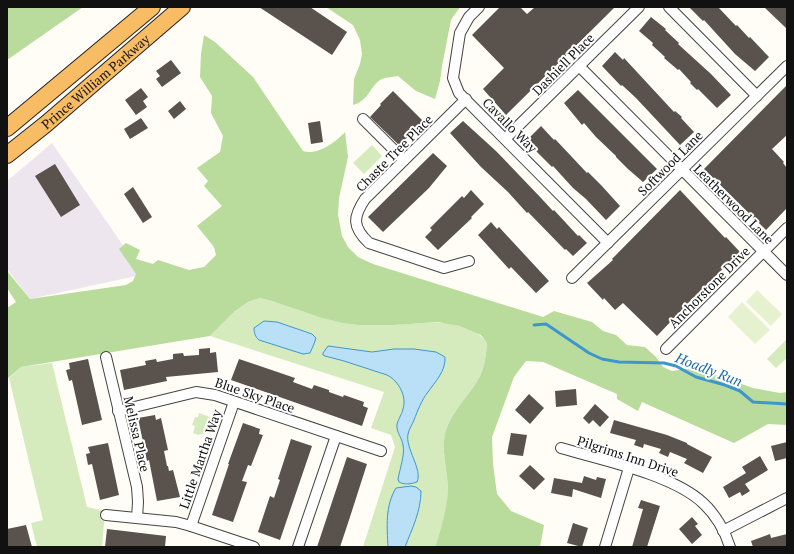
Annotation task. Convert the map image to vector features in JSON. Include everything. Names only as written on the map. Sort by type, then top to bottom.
[{"type":"highway","name":"Prince William Parkway","points":[[7,128],[152,7]]},
{"type":"highway","name":"Prince William Parkway","points":[[7,155],[46,124],[182,7]]},
{"type":"street","name":"Cavallo Way","points":[[479,7],[469,17],[460,33],[453,78],[459,93],[608,243]]},
{"type":"street","name":"Dashiell Place","points":[[506,139],[639,7]]},
{"type":"street","points":[[668,7],[757,96]]},
{"type":"street","name":"Leatherwood Lane","points":[[579,66],[787,275]]},
{"type":"street","name":"Softwood Lane","points":[[572,278],[787,66]]},
{"type":"street","name":"Chaste Tree Place","points":[[466,99],[365,199],[355,219],[362,236],[369,243],[444,268],[469,261]]},
{"type":"street","points":[[363,119],[404,160]]},
{"type":"street","name":"Anchorstone Drive","points":[[666,349],[787,228]]},
{"type":"street","name":"Melissa Place","points":[[106,357],[138,492],[137,518]]},
{"type":"street","name":"Blue Sky Place","points":[[118,411],[196,392],[208,393],[381,451]]},
{"type":"street","name":"Little Martha Way","points":[[191,526],[234,402]]},
{"type":"street","points":[[298,547],[336,436]]},
{"type":"street","name":"Pilgrims Inn Drive","points":[[560,448],[630,468],[674,484],[692,494],[709,510],[723,531],[730,547]]},
{"type":"street","points":[[605,547],[630,468]]},
{"type":"street","points":[[723,531],[787,498]]},
{"type":"street","points":[[106,516],[176,522],[254,547]]},
{"type":"shaded area","points":[[52,143],[120,241],[141,275],[30,299],[7,269],[7,181]]},
{"type":"green space","points":[[7,7],[83,7],[7,60]]},
{"type":"green space","points":[[326,7],[460,7],[451,20],[440,81],[435,99],[416,91],[398,76],[380,80],[364,99],[353,105],[354,79],[362,54],[360,40],[353,25]]},
{"type":"green space","points":[[204,35],[215,42],[253,77],[303,151],[314,152],[320,150],[337,140],[345,132],[348,157],[339,198],[338,215],[342,236],[348,247],[358,257],[373,264],[543,317],[554,311],[592,322],[603,331],[616,335],[627,345],[645,347],[656,357],[663,367],[672,371],[687,369],[719,376],[753,388],[780,393],[787,392],[787,425],[768,424],[734,443],[642,402],[638,411],[617,399],[617,394],[543,362],[526,361],[514,377],[492,437],[493,464],[497,494],[511,511],[544,525],[540,547],[435,547],[443,519],[448,490],[444,437],[453,415],[482,372],[487,343],[481,335],[460,326],[438,322],[395,325],[359,325],[343,323],[322,318],[260,298],[248,302],[235,311],[210,336],[21,367],[7,379],[7,308],[16,302],[7,288],[7,271],[30,299],[126,285],[133,281],[136,274],[119,249],[126,243],[140,250],[136,259],[153,264],[158,260],[189,270],[204,267],[216,255],[214,247],[197,226],[222,206],[204,186],[208,181],[197,168],[220,152],[223,136],[211,113],[212,96],[200,77]]},
{"type":"green space","points":[[372,145],[382,156],[364,174],[353,163]]},
{"type":"green space","points":[[757,290],[782,314],[771,326],[746,302]]},
{"type":"green space","points":[[260,298],[320,317],[355,324],[396,325],[433,322],[457,324],[469,328],[479,334],[487,343],[486,356],[482,372],[453,415],[444,437],[448,497],[444,519],[435,547],[363,547],[395,447],[391,435],[371,428],[384,392],[210,336],[235,311],[248,302]]},
{"type":"green space","points":[[742,302],[770,330],[755,344],[728,317]]},
{"type":"green space","points":[[786,340],[787,358],[776,368],[767,359]]},
{"type":"green space","points":[[52,363],[87,507],[105,511],[102,547],[37,547],[31,523],[43,520],[9,378],[21,367]]},
{"type":"green space","points":[[199,413],[210,417],[205,433],[198,435],[193,433],[195,426],[192,425],[195,417],[198,417]]},
{"type":"water","points":[[264,321],[277,322],[312,334],[316,338],[310,353],[303,354],[259,340],[255,334],[254,328]]},
{"type":"water","points":[[328,346],[372,352],[394,349],[414,349],[436,352],[445,357],[442,372],[422,402],[408,434],[409,446],[418,471],[417,482],[403,484],[399,482],[398,479],[403,457],[403,449],[397,425],[404,404],[404,399],[398,385],[387,375],[323,355]]},
{"type":"water","points":[[411,486],[416,487],[421,491],[418,513],[413,527],[405,547],[388,547],[388,509],[392,495],[396,488]]},
{"type":"building","points":[[259,7],[310,7],[347,32],[332,55]]},
{"type":"building","points":[[500,7],[520,7],[527,14],[535,7],[615,7],[506,115],[483,89],[504,68],[472,35]]},
{"type":"building","points":[[689,7],[718,7],[769,57],[755,71],[735,54],[704,20],[703,21]]},
{"type":"building","points":[[764,7],[787,7],[787,29]]},
{"type":"building","points":[[651,17],[666,29],[665,30],[679,43],[678,44],[711,74],[731,95],[717,108],[690,83],[691,82],[679,69],[678,70],[664,58],[665,57],[652,45],[653,43],[639,31]]},
{"type":"building","points":[[615,52],[623,60],[624,58],[674,112],[675,111],[682,117],[681,118],[694,132],[680,145],[636,98],[622,85],[621,86],[602,66]]},
{"type":"building","points":[[171,60],[181,73],[162,87],[156,79],[160,76],[156,71]]},
{"type":"building","points":[[787,85],[787,135],[772,149],[784,162],[783,163],[787,168],[787,208],[766,230],[704,169]]},
{"type":"building","points":[[141,88],[148,97],[143,101],[147,107],[136,115],[125,100]]},
{"type":"building","points":[[578,90],[657,169],[643,182],[596,137],[584,123],[582,125],[564,103]]},
{"type":"building","points":[[393,91],[424,122],[399,145],[370,117]]},
{"type":"building","points":[[180,101],[186,109],[174,119],[168,111]]},
{"type":"building","points":[[141,118],[148,128],[130,139],[124,129]]},
{"type":"building","points":[[320,121],[323,142],[311,144],[308,123]]},
{"type":"building","points":[[463,121],[496,151],[553,211],[554,210],[578,236],[579,235],[587,243],[573,256],[566,249],[565,250],[481,167],[450,133]]},
{"type":"building","points":[[541,126],[587,173],[588,172],[601,185],[620,206],[606,220],[553,166],[552,167],[533,148],[535,146],[528,139]]},
{"type":"building","points":[[433,153],[447,166],[429,188],[383,232],[368,217]]},
{"type":"building","points":[[55,164],[80,205],[61,217],[35,176]]},
{"type":"building","points":[[133,187],[152,217],[143,223],[124,194]]},
{"type":"building","points":[[471,190],[484,204],[471,217],[472,218],[438,250],[425,237],[432,230],[430,228],[462,196],[464,198]]},
{"type":"building","points":[[680,190],[740,252],[657,336],[623,303],[615,310],[587,283],[613,260],[612,259]]},
{"type":"building","points":[[491,222],[497,229],[499,227],[549,281],[536,293],[511,267],[509,269],[478,235]]},
{"type":"building","points":[[210,348],[210,353],[216,352],[218,372],[166,377],[167,381],[124,390],[120,370],[146,365],[145,361],[156,359],[157,362],[173,359],[173,354],[183,353],[184,356],[199,355],[199,349]]},
{"type":"building","points":[[88,359],[102,420],[82,425],[72,380],[69,381],[66,370],[70,369],[69,363]]},
{"type":"building","points":[[239,359],[295,378],[293,382],[312,389],[314,385],[343,397],[344,395],[364,402],[363,406],[368,408],[362,426],[231,380]]},
{"type":"building","points":[[576,389],[577,405],[556,407],[555,391]]},
{"type":"building","points":[[529,394],[544,408],[530,424],[515,410]]},
{"type":"building","points":[[595,404],[609,417],[600,427],[593,420],[589,424],[583,418]]},
{"type":"building","points":[[155,415],[156,420],[161,418],[168,450],[164,451],[167,466],[169,471],[173,470],[180,497],[157,501],[149,460],[147,461],[138,418]]},
{"type":"building","points":[[614,420],[667,435],[687,443],[712,457],[703,473],[684,463],[687,459],[670,452],[668,457],[659,453],[661,449],[644,444],[643,448],[634,445],[636,440],[610,433]]},
{"type":"building","points":[[243,423],[260,429],[259,434],[263,435],[251,466],[248,465],[242,481],[247,482],[233,522],[212,515]]},
{"type":"building","points":[[511,433],[527,435],[523,456],[507,454]]},
{"type":"building","points":[[291,439],[312,446],[280,540],[258,532],[270,496],[274,498],[280,480],[278,479]]},
{"type":"building","points":[[787,442],[787,458],[775,461],[771,446]]},
{"type":"building","points":[[108,443],[119,495],[100,500],[92,464],[88,465],[86,454],[90,453],[88,447]]},
{"type":"building","points":[[760,456],[768,470],[745,484],[750,491],[742,496],[740,492],[729,498],[723,487],[746,473],[742,467]]},
{"type":"building","points":[[347,457],[367,464],[340,547],[317,547]]},
{"type":"building","points":[[530,465],[545,479],[534,490],[519,476]]},
{"type":"building","points":[[584,476],[596,480],[597,477],[606,479],[601,498],[573,489],[572,497],[551,493],[554,478],[582,483]]},
{"type":"building","points":[[641,500],[660,506],[647,547],[632,547],[643,509],[638,508]]},
{"type":"building","points":[[692,517],[698,524],[695,526],[702,535],[692,544],[679,529]]},
{"type":"building","points":[[573,523],[588,528],[582,547],[567,543]]},
{"type":"building","points":[[26,525],[32,547],[7,547],[7,529]]},
{"type":"building","points":[[107,529],[166,536],[165,547],[105,547]]},
{"type":"building","points":[[770,534],[771,538],[787,534],[787,547],[753,547],[751,541]]},
{"type":"waterway","name":"Hoadly Run","points":[[534,325],[546,324],[589,353],[602,359],[619,362],[664,363],[676,366],[696,377],[740,391],[753,402],[787,404]]}]
